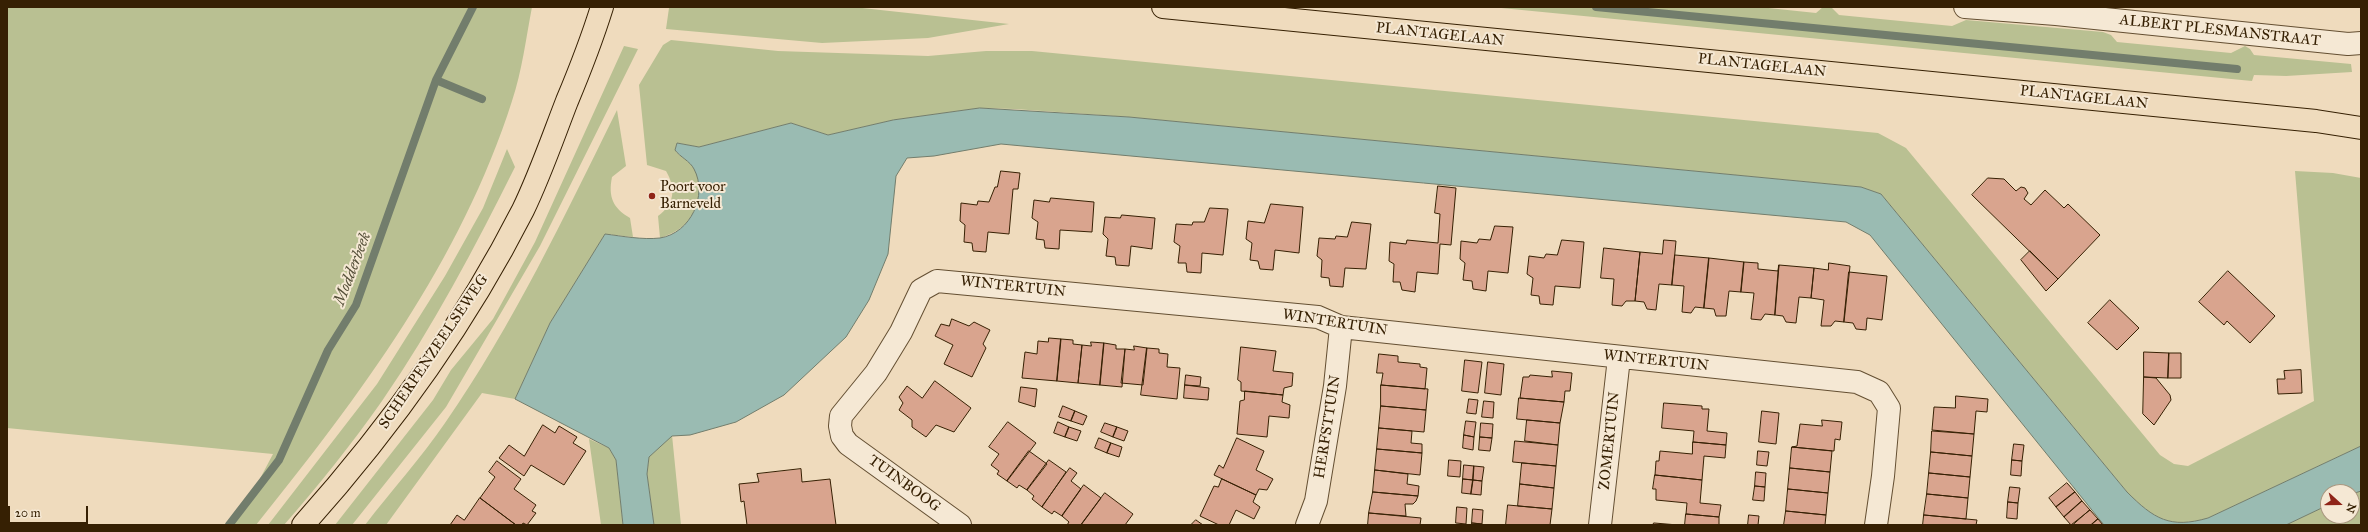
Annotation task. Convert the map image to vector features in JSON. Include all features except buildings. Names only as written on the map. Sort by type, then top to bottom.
[{"type":"main road","name":"SCHERPENZEELSEWEG","points":[[303,525],[337,487],[409,393],[474,298],[523,210],[590,44],[602,7]]},
{"type":"main road","name":"PLANTAGELAAN","points":[[1163,7],[2316,121],[2361,128]]},
{"type":"street","name":"ALBERT PLESMANSTRAAT","points":[[1965,7],[2056,10],[2348,44],[2361,43]]},
{"type":"street","name":"WINTERTUIN","points":[[848,444],[841,431],[841,416],[876,373],[901,332],[921,290],[937,281],[1318,317],[1341,326],[1619,358],[1857,382],[1879,392],[1889,408],[1883,476],[1876,525]]},
{"type":"street","name":"HERFSTTUIN","points":[[1307,525],[1316,501],[1335,386],[1341,326]]},
{"type":"street","name":"ZOMERTUIN","points":[[1600,525],[1619,358]]},
{"type":"street","name":"TUINBOOG","points":[[848,444],[960,525]]},
{"type":"green space","points":[[7,7],[532,7],[521,66],[512,101],[491,160],[465,217],[436,271],[404,325],[333,427],[256,525],[229,525],[245,507],[273,454],[7,428]]},
{"type":"green space","points":[[853,7],[1009,24],[928,38],[822,43],[666,29],[669,8]]},
{"type":"green space","points":[[1491,7],[1759,7],[1816,13],[1823,7],[1831,7],[1839,15],[1952,26],[1966,20],[2103,32],[2111,35],[2117,42],[2231,53],[2245,46],[2250,49],[2254,55],[2351,64],[2352,72],[2286,76],[2254,75],[2252,81]]},
{"type":"green space","points":[[671,40],[778,51],[928,56],[986,51],[1032,51],[1878,133],[1906,148],[2160,455],[2174,464],[2188,466],[2314,401],[2295,171],[2333,173],[2361,178],[2361,446],[2208,518],[2195,521],[2173,522],[2154,515],[2127,492],[1881,194],[1861,187],[1129,117],[980,108],[893,120],[828,135],[791,123],[699,147],[677,143],[675,150],[693,167],[697,173],[700,188],[699,196],[694,211],[685,224],[679,229],[660,238],[658,216],[664,211],[671,201],[672,190],[666,171],[647,165],[639,85],[663,45]]},
{"type":"green space","points":[[624,46],[638,49],[540,246],[446,407],[352,525],[335,525],[433,400],[451,370],[493,319],[535,242]]},
{"type":"green space","points":[[617,110],[626,166],[612,177],[611,196],[619,210],[630,218],[633,237],[605,234],[550,323],[515,399],[482,393],[386,525],[365,525],[436,436],[470,386],[537,270]]},
{"type":"green space","points":[[507,149],[515,167],[453,286],[401,373],[347,449],[284,525],[268,525],[377,384],[445,276],[483,208]]},
{"type":"green space","points":[[672,435],[681,525],[654,525],[647,474],[649,457]]},
{"type":"green space","points":[[589,439],[609,448],[616,460],[623,525],[601,525]]},
{"type":"green space","points":[[2360,491],[2361,525],[2286,525],[2320,509],[2320,524],[2360,524]]},
{"type":"water","points":[[980,108],[1129,117],[1861,187],[1881,194],[2127,492],[2154,515],[2173,522],[2195,521],[2208,518],[2361,446],[2361,491],[2360,484],[2320,484],[2320,509],[2286,525],[2104,525],[1870,235],[1846,222],[1001,144],[934,156],[907,158],[896,176],[888,254],[869,300],[846,337],[784,395],[736,422],[690,435],[672,436],[649,457],[647,474],[654,525],[623,525],[616,460],[609,448],[515,399],[550,323],[605,234],[639,238],[660,238],[671,235],[688,221],[698,201],[698,179],[692,166],[675,150],[677,143],[699,147],[791,123],[828,135],[893,120]]},
{"type":"waterway","name":"Modderbeek","points":[[229,525],[279,460],[328,350],[356,305],[436,80],[473,7]]},
{"type":"waterway","points":[[1596,7],[2237,69]]},
{"type":"waterway","points":[[436,80],[482,99]]},
{"type":"place","name":"Poort voor Barneveld","points":[[652,196]]}]
